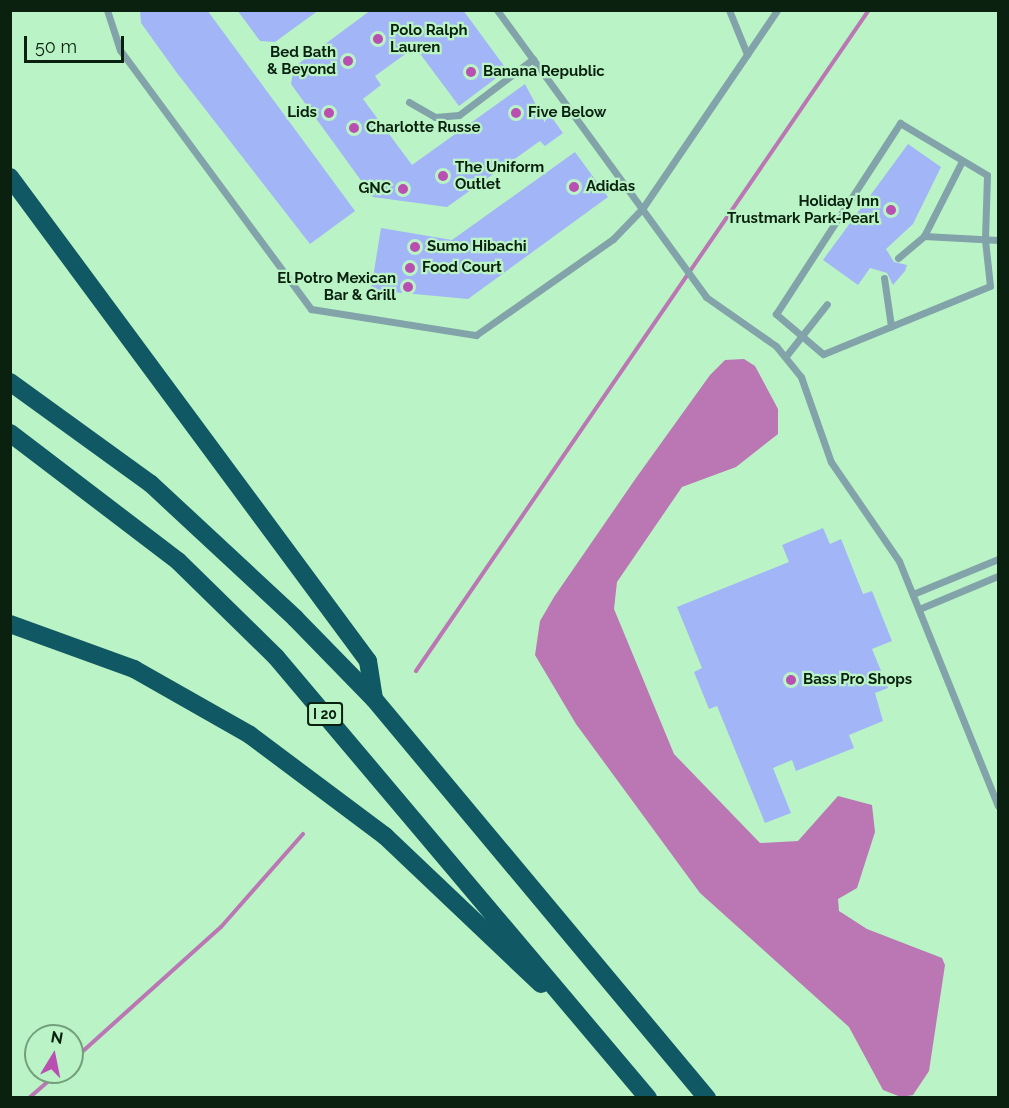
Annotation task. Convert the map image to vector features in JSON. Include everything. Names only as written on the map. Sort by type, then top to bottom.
[{"type":"highway","points":[[10,177],[368,661],[374,699]]},
{"type":"highway","points":[[10,382],[151,484],[228,552],[374,699],[707,1098]]},
{"type":"highway","name":"I 20","points":[[10,433],[177,561],[276,657],[648,1098]]},
{"type":"highway","points":[[10,624],[149,676],[289,762],[428,874],[597,1036]]},
{"type":"lane","points":[[107,10],[120,50],[311,309],[476,335],[613,239],[642,209],[777,10]]},
{"type":"lane","points":[[498,10],[706,297],[786,356],[810,397],[831,462],[898,561],[999,806]]},
{"type":"lane","points":[[729,10],[747,54]]},
{"type":"lane","points":[[409,102],[435,117],[459,115],[532,59]]},
{"type":"lane","points":[[900,123],[963,161],[987,175],[985,240],[990,286],[823,354],[776,314],[900,123]]},
{"type":"lane","points":[[898,258],[924,236],[963,161]]},
{"type":"lane","points":[[924,236],[999,240]]},
{"type":"lane","points":[[884,278],[891,326]]},
{"type":"lane","points":[[786,356],[827,304]]},
{"type":"lane","points":[[913,594],[999,559]]},
{"type":"lane","points":[[919,609],[999,576]]},
{"type":"shaded area","points":[[744,359],[755,366],[778,409],[778,434],[736,467],[682,487],[617,582],[614,609],[674,754],[760,843],[798,841],[838,796],[872,805],[875,832],[857,888],[838,899],[839,911],[867,929],[942,958],[945,965],[929,1071],[913,1095],[901,1097],[883,1090],[849,1027],[700,893],[576,724],[535,655],[540,621],[636,478],[710,375],[725,360]]},
{"type":"building","points":[[140,10],[207,10],[355,211],[310,244],[177,73],[141,23]]},
{"type":"building","points":[[237,10],[319,10],[275,42],[260,41]]},
{"type":"building","points":[[371,10],[463,10],[507,70],[459,106],[415,47],[375,76],[381,85],[363,99],[412,165],[525,84],[544,120],[550,115],[563,133],[545,146],[540,141],[447,207],[373,197],[291,84],[294,67]]},
{"type":"building","name":"Holiday Inn Trustmark Park-Pearl","points":[[908,144],[941,167],[913,224],[886,249],[894,262],[907,265],[905,271],[893,285],[887,273],[870,268],[858,285],[823,260]]},
{"type":"building","points":[[575,152],[608,197],[468,299],[371,290],[381,228],[452,240]]},
{"type":"building","name":"Bass Pro Shops","points":[[823,528],[830,544],[841,539],[863,594],[872,591],[892,641],[872,649],[888,688],[875,693],[883,721],[849,735],[854,748],[796,771],[792,760],[773,768],[791,813],[765,823],[717,706],[709,709],[694,672],[702,668],[677,607],[789,562],[782,545]]},
{"type":"waterway","points":[[416,671],[869,10]]},
{"type":"waterway","points":[[84,1050],[221,927],[303,834]]},
{"type":"waterway","points":[[29,1098],[45,1084]]},
{"type":"place","name":"Polo Ralph Lauren","points":[[378,39]]},
{"type":"place","name":"Bed Bath & Beyond","points":[[348,61]]},
{"type":"place","name":"Banana Republic","points":[[471,72]]},
{"type":"place","name":"Lids","points":[[329,113]]},
{"type":"place","name":"Five Below","points":[[516,113]]},
{"type":"place","name":"Charlotte Russe","points":[[354,128]]},
{"type":"place","name":"The Uniform Outlet","points":[[443,176]]},
{"type":"place","name":"Adidas","points":[[574,187]]},
{"type":"place","name":"GNC","points":[[403,189]]},
{"type":"place","name":"Holiday Inn Trustmark Park-Pearl","points":[[891,210]]},
{"type":"place","name":"Sumo Hibachi","points":[[415,247]]},
{"type":"place","name":"Food Court","points":[[410,268]]},
{"type":"place","name":"El Potro Mexican Bar & Grill","points":[[408,287]]},
{"type":"place","name":"Bass Pro Shops","points":[[791,680]]}]
